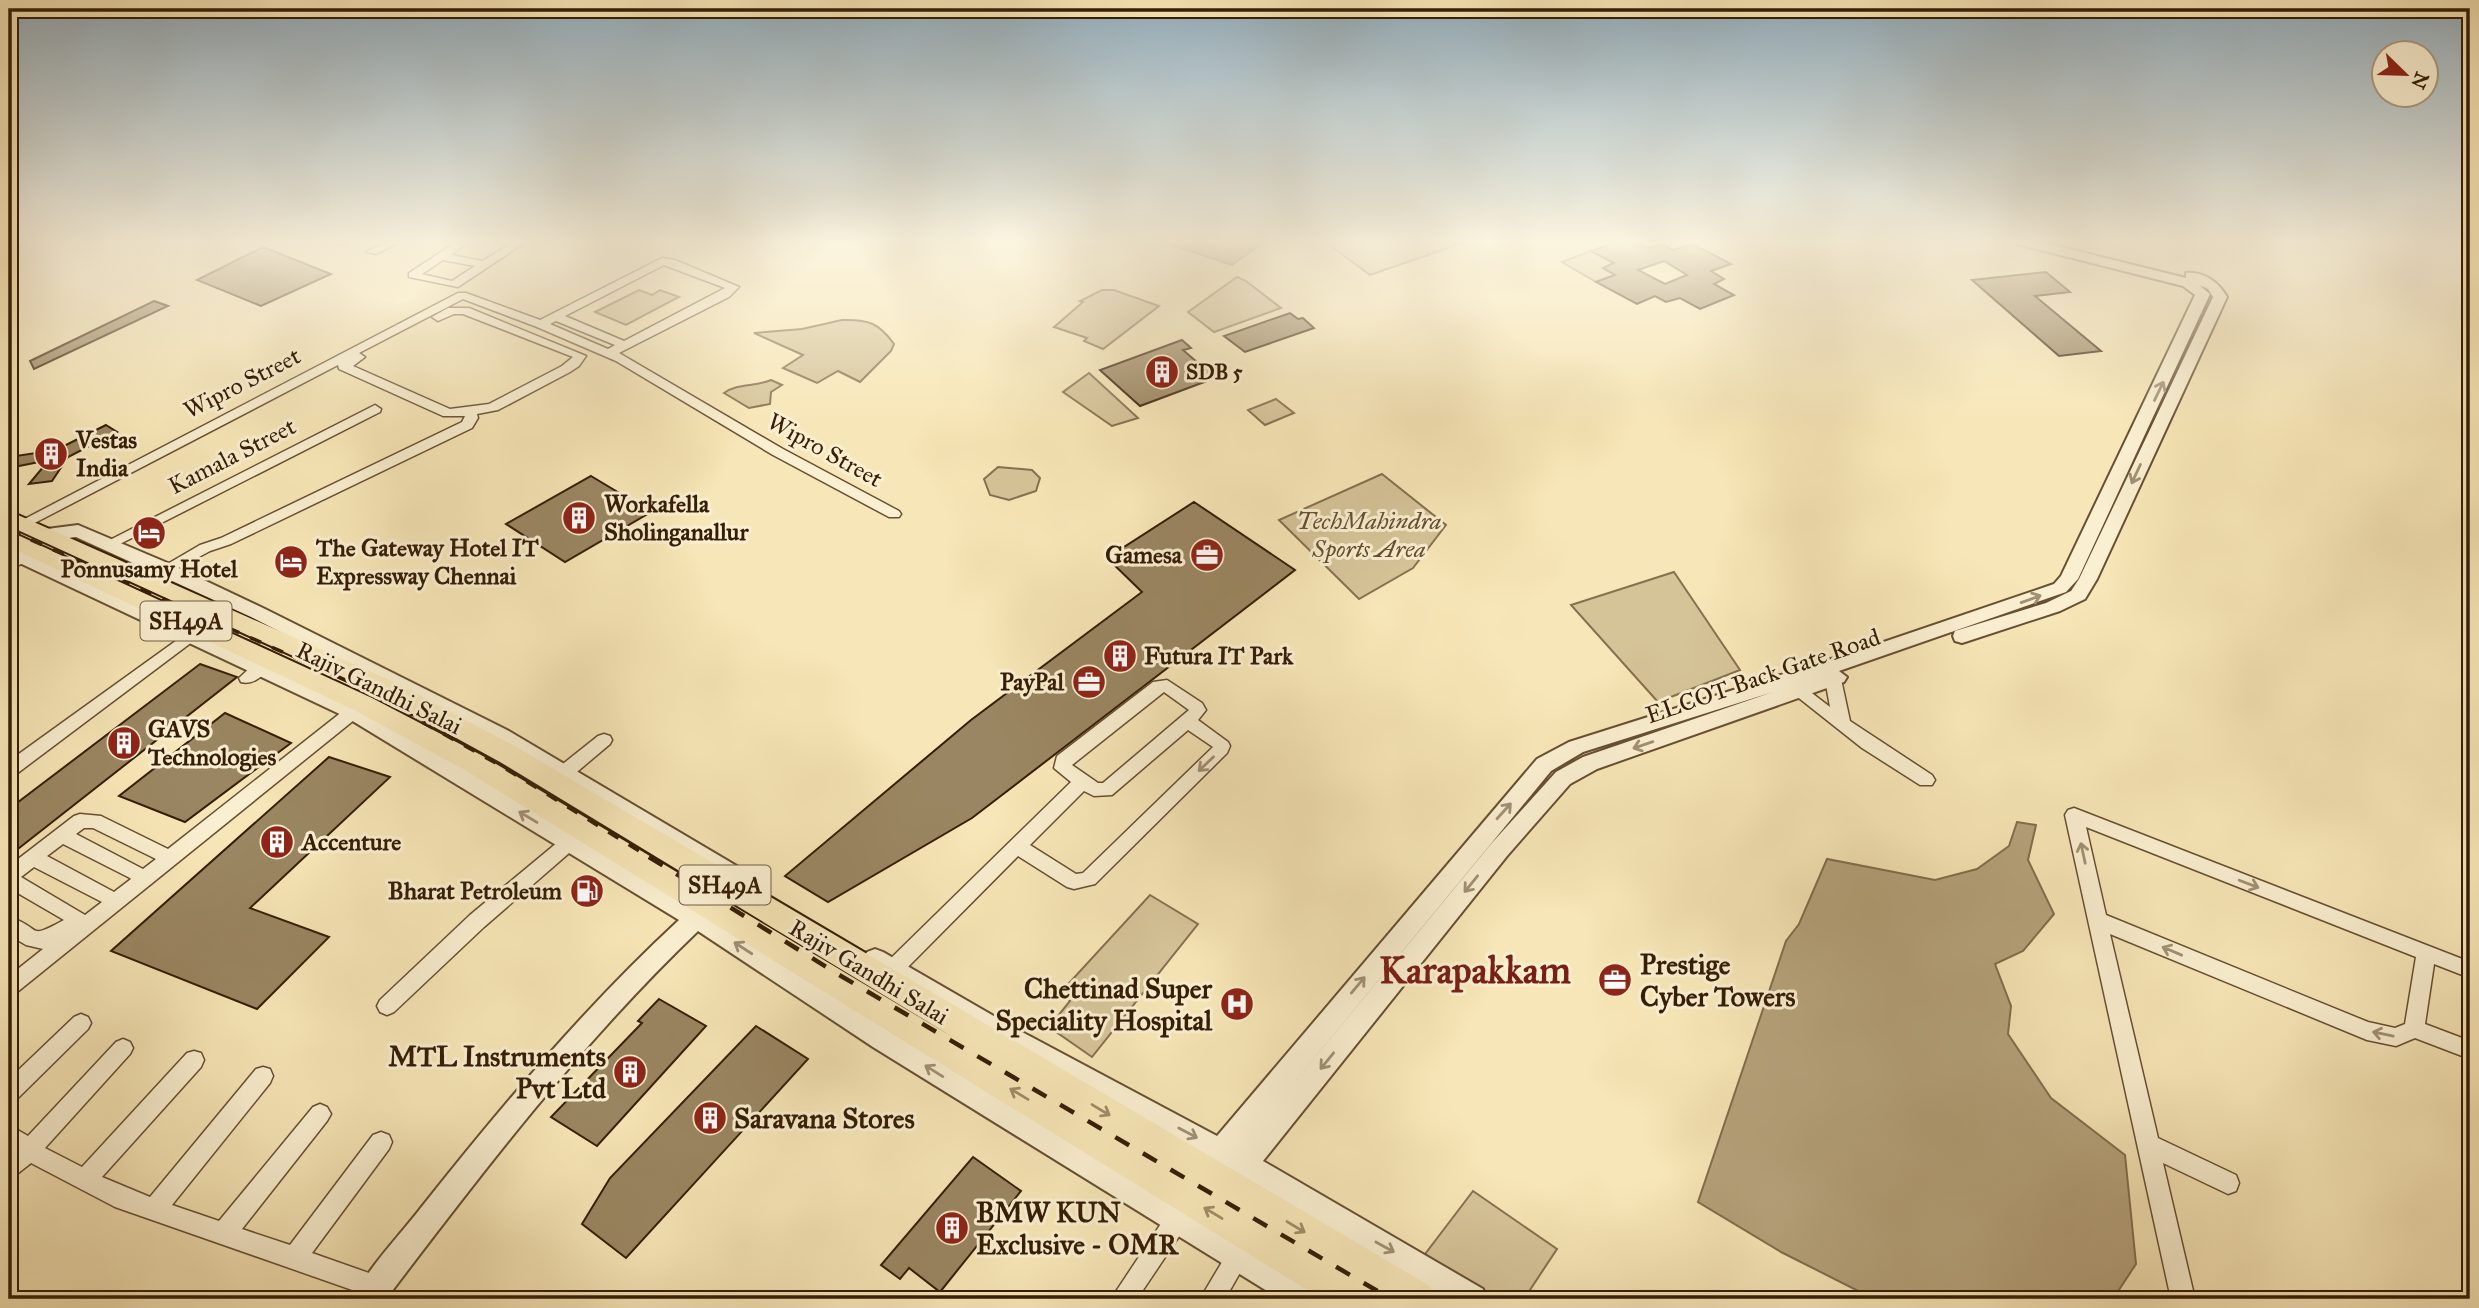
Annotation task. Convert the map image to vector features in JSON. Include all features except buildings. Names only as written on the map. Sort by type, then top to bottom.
[{"type":"main road","name":"Rajiv Gandhi Salai","points":[[22,529],[198,627]]},
{"type":"main road","name":"Rajiv Gandhi Salai","points":[[22,529],[198,627],[247,638],[356,701],[472,762],[550,784],[1417,1299]]},
{"type":"main road","name":"Rajiv Gandhi Salai","points":[[550,784],[702,912],[1244,1246],[1355,1299]]},
{"type":"street","name":"Wipro Street","points":[[22,529],[338,364],[438,302]]},
{"type":"street","name":"Wipro Street","points":[[487,302],[608,353],[821,476],[894,514]]},
{"type":"street","points":[[541,324],[582,302]]},
{"type":"street","points":[[608,353],[710,302]]},
{"type":"street","name":"ELCOT Back Gate Road","points":[[1221,1151],[1544,765],[1576,747],[1798,691],[2053,607],[2078,596],[2086,562],[2217,302]]},
{"type":"street","points":[[459,309],[580,356],[566,369],[493,407],[448,413],[338,364],[459,309]]},
{"type":"street","points":[[555,316],[624,345]]},
{"type":"street","name":"Kamala Street","points":[[109,544],[375,409]]},
{"type":"street","points":[[171,571],[205,558],[226,541],[467,425],[472,418],[470,412]]},
{"type":"street","points":[[22,529],[78,531],[109,544],[171,571],[460,715],[550,784],[773,900],[1002,1034],[1244,1164],[1473,1299]]},
{"type":"street","points":[[14,558],[198,627],[254,673],[356,701],[570,842],[702,912],[882,1039],[1176,1221],[1244,1246],[1306,1299]]},
{"type":"street","name":"ELCOT Back Gate Road","points":[[1244,1164],[1499,850],[1563,778],[1590,763],[1683,722],[2060,588],[2086,562]]},
{"type":"street","points":[[9,770],[198,627]]},
{"type":"street","points":[[1833,679],[1842,724]]},
{"type":"street","points":[[1159,686],[1167,686],[1196,707],[1195,714],[1106,790],[1099,791],[1085,784],[1063,768],[1063,761],[1159,686]]},
{"type":"street","points":[[1798,691],[1868,744],[1926,780]]},
{"type":"street","points":[[9,925],[34,942],[45,942],[356,701]]},
{"type":"street","points":[[9,988],[356,701]]},
{"type":"street","points":[[1023,850],[1074,882],[1088,879],[1221,749],[1222,746],[1218,742],[1187,721]]},
{"type":"street","points":[[550,784],[604,740]]},
{"type":"street","points":[[897,971],[1085,784]]},
{"type":"street","points":[[897,971],[1023,850],[1085,784]]},
{"type":"street","points":[[2183,1299],[2074,815],[2470,970]]},
{"type":"street","points":[[78,919],[9,877],[80,821],[95,821],[161,853]]},
{"type":"street","points":[[61,835],[136,873]]},
{"type":"street","points":[[387,1006],[477,921],[570,842]]},
{"type":"street","points":[[32,857],[107,896]]},
{"type":"street","points":[[9,1135],[29,1150],[115,1196],[294,1258],[373,1293],[480,1154],[613,1001],[702,912]]},
{"type":"street","points":[[2097,920],[2367,1031],[2396,1037],[2414,1029],[2470,1050]]},
{"type":"street","points":[[2414,1029],[2426,953]]},
{"type":"street","points":[[9,1093],[81,1023]]},
{"type":"street","points":[[9,1167],[29,1150],[123,1048]]},
{"type":"street","points":[[85,1180],[194,1060]]},
{"type":"street","points":[[153,1209],[263,1076]]},
{"type":"street","points":[[224,1233],[320,1114]]},
{"type":"street","points":[[294,1258],[381,1142]]},
{"type":"street","points":[[2147,1144],[2228,1183]]},
{"type":"street","points":[[1123,1299],[1176,1221]]},
{"type":"street","points":[[1213,1299],[1244,1246]]},
{"type":"green space","points":[[615,302],[669,302],[626,325],[595,312]]},
{"type":"green space","points":[[1083,302],[1148,302],[1159,306],[1103,349],[1084,341],[1087,338],[1054,327]]},
{"type":"green space","points":[[1202,302],[1273,302],[1281,308],[1214,332],[1188,312]]},
{"type":"green space","points":[[842,320],[859,320],[872,324],[883,331],[894,344],[891,351],[860,382],[838,371],[817,383],[783,368],[803,355],[754,333],[802,329]]},
{"type":"green space","points":[[1089,373],[1138,418],[1112,426],[1063,392]]},
{"type":"green space","points":[[771,380],[782,385],[771,392],[770,404],[749,408],[724,393],[735,388]]},
{"type":"green space","points":[[1276,399],[1294,413],[1265,425],[1248,410]]},
{"type":"green space","points":[[998,467],[1032,470],[1040,478],[1036,491],[1009,500],[990,495],[984,479]]},
{"type":"green space","name":"TechMahindra Sports Area","points":[[1382,474],[1446,525],[1413,568],[1359,599],[1279,520]]},
{"type":"green space","points":[[1674,572],[1740,670],[1658,702],[1571,605]]},
{"type":"green space","points":[[1150,895],[1198,924],[1092,1057],[1049,1027],[1070,1001],[1059,994]]},
{"type":"green space","points":[[1473,1191],[1557,1249],[1524,1299],[1473,1299],[1416,1266]]},
{"type":"shaded area","points":[[2017,822],[2036,825],[2028,860],[2054,914],[2023,951],[1995,964],[2011,1006],[2008,1034],[2051,1098],[2125,1155],[2136,1264],[2113,1299],[1874,1299],[1781,1252],[1698,1202],[1786,941],[1799,924],[1827,859],[1935,880],[1977,869],[2009,846]]},
{"type":"railway","points":[[9,530],[352,683],[503,767],[652,859]]},
{"type":"railway","points":[[649,857],[841,976],[1391,1299]]},
{"type":"place","name":"SDB 5","points":[[1162,372]]},
{"type":"place","name":"Vestas India","points":[[51,454]]},
{"type":"place","name":"Workafella Sholinganallur","points":[[579,518]]},
{"type":"place","name":"Ponnusamy Hotel","points":[[149,533]]},
{"type":"place","name":"Gamesa","points":[[1207,555]]},
{"type":"place","name":"The Gateway Hotel IT Expressway Chennai","points":[[291,562]]},
{"type":"place","name":"Futura IT Park","points":[[1120,656]]},
{"type":"place","name":"PayPal","points":[[1089,682]]},
{"type":"place","name":"GAVS Technologies","points":[[124,743]]},
{"type":"place","name":"Accenture","points":[[277,842]]},
{"type":"place","name":"Bharat Petroleum","points":[[587,891]]},
{"type":"place","name":"Prestige Cyber Towers","points":[[1615,980]]},
{"type":"place","name":"Chettinad Super Speciality Hospital","points":[[1237,1004]]},
{"type":"place","name":"MTL Instruments Pvt Ltd","points":[[630,1072]]},
{"type":"place","name":"Saravana Stores","points":[[710,1118]]},
{"type":"place","name":"BMW KUN Exclusive - OMR","points":[[952,1228]]},
{"type":"district","name":"Karapakkam","points":[[1475,970]]}]
